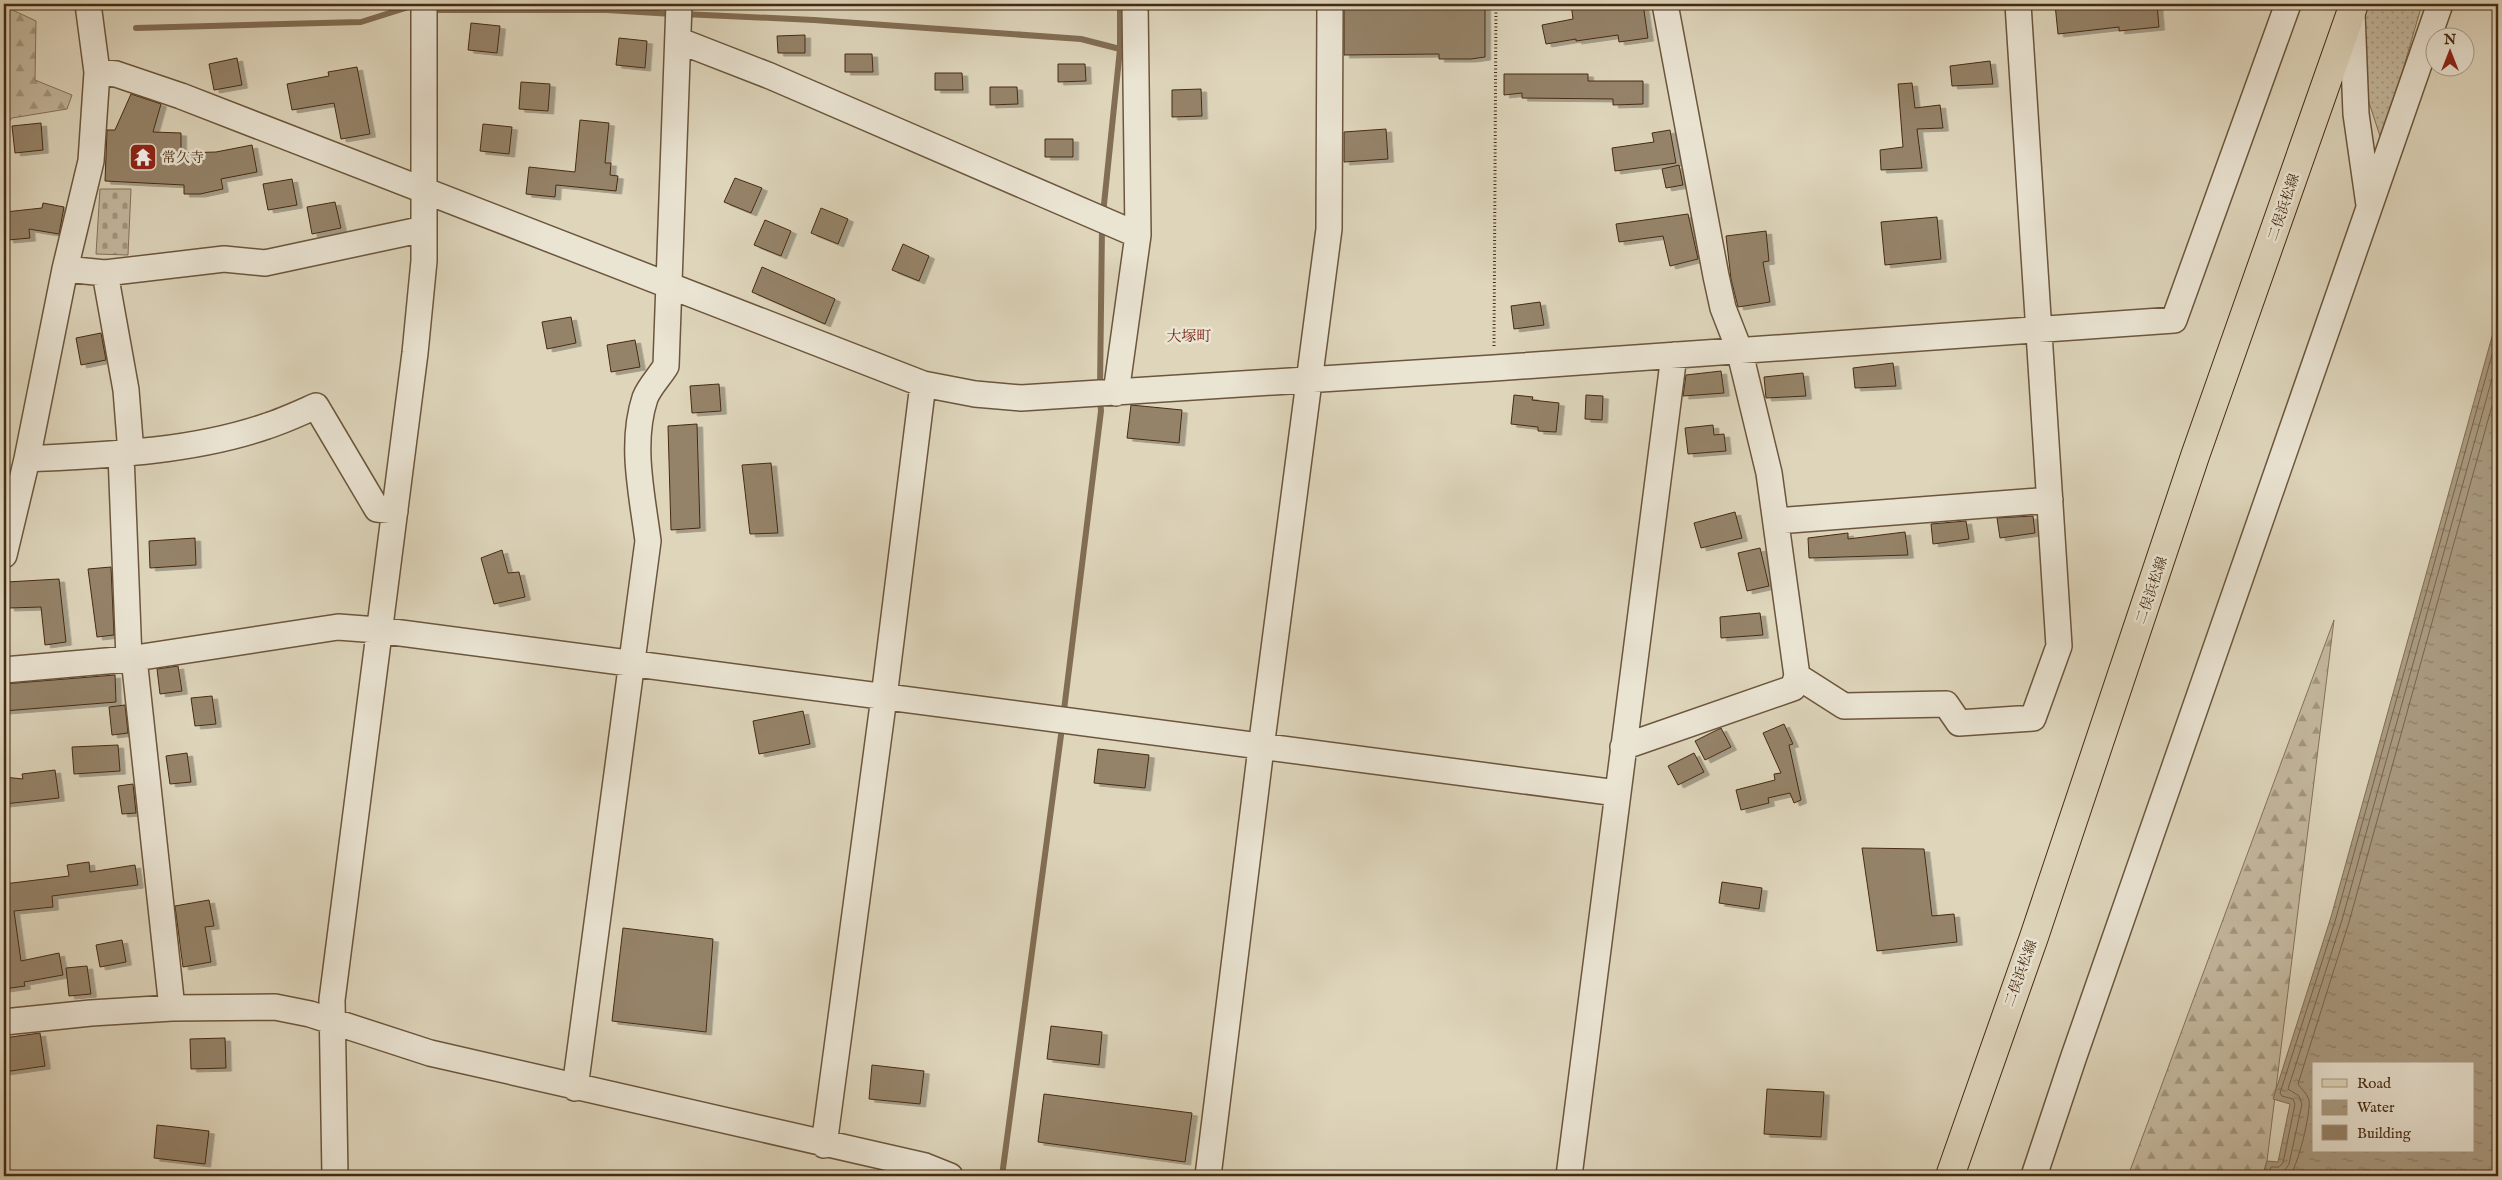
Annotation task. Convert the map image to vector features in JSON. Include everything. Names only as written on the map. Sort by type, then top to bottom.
[{"type":"main road","name":"二俣浜松線","points":[[1950,1176],[2037,927],[2195,456],[2353,6]]},
{"type":"street","points":[[4,554],[27,459],[65,269],[90,162],[97,72],[88,4]]},
{"type":"street","points":[[334,1176],[331,1021],[378,630],[415,353],[424,262],[424,4]]},
{"type":"street","points":[[1116,393],[1138,234],[1135,4]]},
{"type":"street","points":[[1208,1176],[1261,748],[1329,229],[1330,4]]},
{"type":"street","points":[[1623,747],[1793,688],[1797,676],[1769,473],[1739,349],[1723,308],[1666,4]]},
{"type":"street","points":[[1797,676],[1844,706],[1946,704],[1959,724],[2033,718],[2060,646],[2018,4]]},
{"type":"street","points":[[97,72],[116,74],[181,96],[424,192],[923,384],[975,394],[1021,398],[1494,368],[1739,349],[2174,320],[2288,4]]},
{"type":"street","points":[[2034,1176],[2076,1050],[2370,210],[2440,4]]},
{"type":"street","points":[[2353,6],[2356,114],[2370,210]]},
{"type":"street","points":[[679,19],[770,76],[1138,234]]},
{"type":"street","points":[[575,1088],[648,541],[639,474],[637,438],[646,397],[666,366],[679,19]]},
{"type":"street","points":[[65,269],[105,273],[224,259],[265,263],[424,229]]},
{"type":"street","points":[[105,273],[126,390],[132,658],[172,1008]]},
{"type":"street","points":[[1569,1176],[1674,355]]},
{"type":"street","points":[[824,1145],[884,697],[923,384]]},
{"type":"street","points":[[27,459],[126,453],[222,438],[266,427],[316,406],[377,508],[395,511]]},
{"type":"street","points":[[1776,521],[2050,500]]},
{"type":"street","points":[[4,670],[132,658],[338,627],[378,630],[884,697],[1090,727],[1617,794]]},
{"type":"street","points":[[4,1022],[91,1013],[172,1008],[275,1007],[310,1014],[430,1053],[824,1145],[925,1166],[950,1176]]},
{"type":"path","points":[[1494,368],[1496,4]]},
{"type":"green space","points":[[2340,4],[2422,4],[2402,73],[2380,136],[2345,30]]},
{"type":"green space","points":[[4,6],[36,21],[35,80],[72,95],[67,109],[12,118],[5,126],[4,135]]},
{"type":"green space","points":[[100,189],[131,189],[128,255],[96,254]]},
{"type":"green space","points":[[2334,620],[2267,1161],[2262,1176],[2128,1176]]},
{"type":"water","points":[[2498,315],[2498,1169],[2495,1176],[2263,1176],[2267,1161],[2278,1162],[2290,1104],[2273,1099],[2331,917]]},
{"type":"building","points":[[1344,4],[1485,4],[1485,57],[1439,59],[1439,54],[1344,55]]},
{"type":"building","points":[[1571,4],[1643,4],[1648,38],[1619,42],[1618,35],[1546,44],[1542,25],[1573,19]]},
{"type":"building","points":[[2055,4],[2157,4],[2159,27],[2119,31],[2119,27],[2058,34]]},
{"type":"building","points":[[471,23],[500,26],[497,53],[468,50]]},
{"type":"building","points":[[805,35],[805,53],[778,53],[777,36]]},
{"type":"building","points":[[619,38],[647,41],[645,68],[616,65]]},
{"type":"building","points":[[845,54],[872,54],[873,72],[845,72]]},
{"type":"building","points":[[237,58],[242,85],[214,90],[209,64]]},
{"type":"building","points":[[1990,61],[1993,84],[1952,86],[1950,66]]},
{"type":"building","points":[[1058,64],[1085,64],[1086,81],[1058,82]]},
{"type":"building","points":[[357,67],[370,134],[341,139],[334,103],[292,110],[287,84],[329,76],[328,72]]},
{"type":"building","points":[[935,73],[962,73],[963,90],[935,90]]},
{"type":"building","points":[[1504,74],[1588,74],[1588,81],[1643,81],[1643,104],[1613,105],[1613,99],[1522,98],[1522,93],[1504,95]]},
{"type":"building","points":[[521,82],[550,84],[548,111],[519,109]]},
{"type":"building","points":[[1912,83],[1915,108],[1940,105],[1943,128],[1917,129],[1922,168],[1881,170],[1880,150],[1903,147],[1898,84]]},
{"type":"building","points":[[990,87],[1017,87],[1018,104],[990,105]]},
{"type":"building","points":[[1201,89],[1202,116],[1172,117],[1172,90]]},
{"type":"building","points":[[131,94],[161,104],[153,132],[181,133],[181,153],[216,152],[252,145],[257,172],[221,179],[223,189],[200,194],[184,194],[184,185],[105,181],[107,130],[115,130]]},
{"type":"building","points":[[580,120],[609,123],[605,163],[611,163],[610,175],[618,176],[616,191],[556,185],[555,197],[526,194],[529,167],[575,172]]},
{"type":"building","points":[[41,123],[43,150],[15,153],[12,126]]},
{"type":"building","points":[[483,124],[512,127],[509,154],[480,151]]},
{"type":"building","points":[[1386,129],[1388,159],[1344,162],[1344,132]]},
{"type":"building","points":[[1670,130],[1676,163],[1615,171],[1612,148],[1654,142],[1652,133]]},
{"type":"building","points":[[1045,139],[1073,139],[1073,157],[1045,157]]},
{"type":"building","points":[[1679,165],[1683,185],[1666,188],[1662,169]]},
{"type":"building","points":[[735,178],[762,188],[751,213],[724,202]]},
{"type":"building","points":[[292,179],[297,205],[268,210],[263,184]]},
{"type":"building","points":[[335,202],[341,228],[312,234],[307,207]]},
{"type":"building","points":[[43,203],[64,207],[59,234],[29,229],[30,238],[8,240],[5,212],[42,208]]},
{"type":"building","points":[[821,208],[848,219],[838,244],[811,233]]},
{"type":"building","points":[[1688,214],[1698,259],[1670,266],[1663,236],[1619,242],[1616,224]]},
{"type":"building","points":[[1937,217],[1941,259],[1885,265],[1881,222]]},
{"type":"building","points":[[765,220],[791,231],[781,256],[754,245]]},
{"type":"building","points":[[1766,231],[1769,261],[1763,262],[1770,302],[1738,307],[1731,279],[1726,236]]},
{"type":"building","points":[[903,244],[929,256],[919,281],[892,270]]},
{"type":"building","points":[[762,267],[835,299],[825,324],[752,292]]},
{"type":"building","points":[[1540,302],[1544,325],[1514,329],[1511,306]]},
{"type":"building","points":[[571,317],[576,343],[547,349],[542,322]]},
{"type":"building","points":[[101,333],[106,360],[81,365],[76,338]]},
{"type":"building","points":[[635,340],[640,367],[611,372],[607,345]]},
{"type":"building","points":[[1893,363],[1896,386],[1855,388],[1853,368]]},
{"type":"building","points":[[1721,371],[1724,393],[1683,396],[1686,375]]},
{"type":"building","points":[[1803,373],[1806,396],[1766,398],[1764,377]]},
{"type":"building","points":[[719,384],[721,411],[692,413],[690,386]]},
{"type":"building","points":[[1514,395],[1533,397],[1532,400],[1559,403],[1556,432],[1538,431],[1538,427],[1511,424]]},
{"type":"building","points":[[1586,395],[1603,396],[1602,420],[1585,419]]},
{"type":"building","points":[[1131,405],[1182,410],[1179,443],[1127,438]]},
{"type":"building","points":[[697,424],[700,528],[671,530],[668,426]]},
{"type":"building","points":[[1713,425],[1714,435],[1724,434],[1726,451],[1688,454],[1685,428]]},
{"type":"building","points":[[771,463],[778,533],[750,534],[742,465]]},
{"type":"building","points":[[1735,512],[1742,538],[1701,548],[1694,523]]},
{"type":"building","points":[[2033,516],[2035,533],[2000,538],[1997,518]]},
{"type":"building","points":[[1966,521],[1969,539],[1933,544],[1931,524]]},
{"type":"building","points":[[1905,532],[1908,555],[1809,558],[1808,538],[1848,533],[1848,539]]},
{"type":"building","points":[[195,538],[196,565],[150,568],[149,541]]},
{"type":"building","points":[[1760,548],[1769,586],[1747,591],[1738,553]]},
{"type":"building","points":[[502,550],[508,573],[519,572],[525,597],[494,604],[481,558]]},
{"type":"building","points":[[111,567],[114,635],[97,637],[88,569]]},
{"type":"building","points":[[59,579],[66,642],[45,645],[41,607],[9,608],[7,582]]},
{"type":"building","points":[[1760,613],[1763,635],[1721,638],[1720,617]]},
{"type":"building","points":[[178,666],[182,691],[160,694],[157,669]]},
{"type":"building","points":[[115,675],[116,702],[4,711],[4,684]]},
{"type":"building","points":[[212,696],[216,724],[195,726],[191,698]]},
{"type":"building","points":[[125,705],[128,733],[112,735],[109,707]]},
{"type":"building","points":[[803,711],[810,744],[759,754],[753,721]]},
{"type":"building","points":[[1784,724],[1793,744],[1789,745],[1801,800],[1794,803],[1790,793],[1768,798],[1769,803],[1741,810],[1736,790],[1775,780],[1774,774],[1781,773],[1763,733]]},
{"type":"building","points":[[1721,728],[1731,747],[1705,760],[1695,741]]},
{"type":"building","points":[[118,745],[120,771],[74,774],[72,747]]},
{"type":"building","points":[[1098,749],[1149,755],[1145,788],[1094,783]]},
{"type":"building","points":[[187,753],[191,782],[170,784],[166,756]]},
{"type":"building","points":[[1694,753],[1704,772],[1678,785],[1668,766]]},
{"type":"building","points":[[55,770],[59,798],[4,804],[4,777],[23,779],[22,774]]},
{"type":"building","points":[[133,784],[136,813],[122,814],[118,786]]},
{"type":"building","points":[[1862,848],[1924,849],[1932,916],[1954,914],[1957,942],[1877,951]]},
{"type":"building","points":[[89,862],[90,872],[135,865],[138,885],[52,896],[53,907],[14,911],[21,961],[59,953],[63,975],[24,982],[25,986],[4,989],[4,884],[69,876],[67,865]]},
{"type":"building","points":[[1722,882],[1762,888],[1759,909],[1719,903]]},
{"type":"building","points":[[209,900],[214,926],[205,927],[211,962],[183,967],[175,906]]},
{"type":"building","points":[[623,928],[713,939],[706,1032],[612,1021]]},
{"type":"building","points":[[122,940],[126,962],[100,967],[96,945]]},
{"type":"building","points":[[87,966],[91,994],[69,996],[66,968]]},
{"type":"building","points":[[1051,1026],[1102,1032],[1099,1065],[1047,1059]]},
{"type":"building","points":[[40,1033],[45,1066],[4,1072],[4,1038]]},
{"type":"building","points":[[225,1038],[226,1068],[191,1069],[190,1039]]},
{"type":"building","points":[[872,1065],[924,1071],[920,1104],[869,1099]]},
{"type":"building","points":[[1767,1089],[1824,1092],[1821,1137],[1764,1134]]},
{"type":"building","points":[[1044,1094],[1192,1113],[1185,1162],[1038,1142]]},
{"type":"building","points":[[157,1125],[209,1131],[205,1164],[154,1158]]},
{"type":"waterway","points":[[1103,214],[1120,49],[1120,4]]},
{"type":"waterway","points":[[136,28],[361,22],[415,5],[419,7]]},
{"type":"waterway","points":[[428,10],[607,10],[673,14]]},
{"type":"waterway","points":[[683,14],[814,20],[1081,39],[1120,49]]},
{"type":"waterway","points":[[1100,389],[1102,227]]},
{"type":"waterway","points":[[1064,710],[1101,411],[1100,399]]},
{"type":"waterway","points":[[1002,1176],[1061,735]]},
{"type":"place","name":"常久寺","points":[[143,157]]},
{"type":"district","name":"大塚町","points":[[1189,336]]}]
